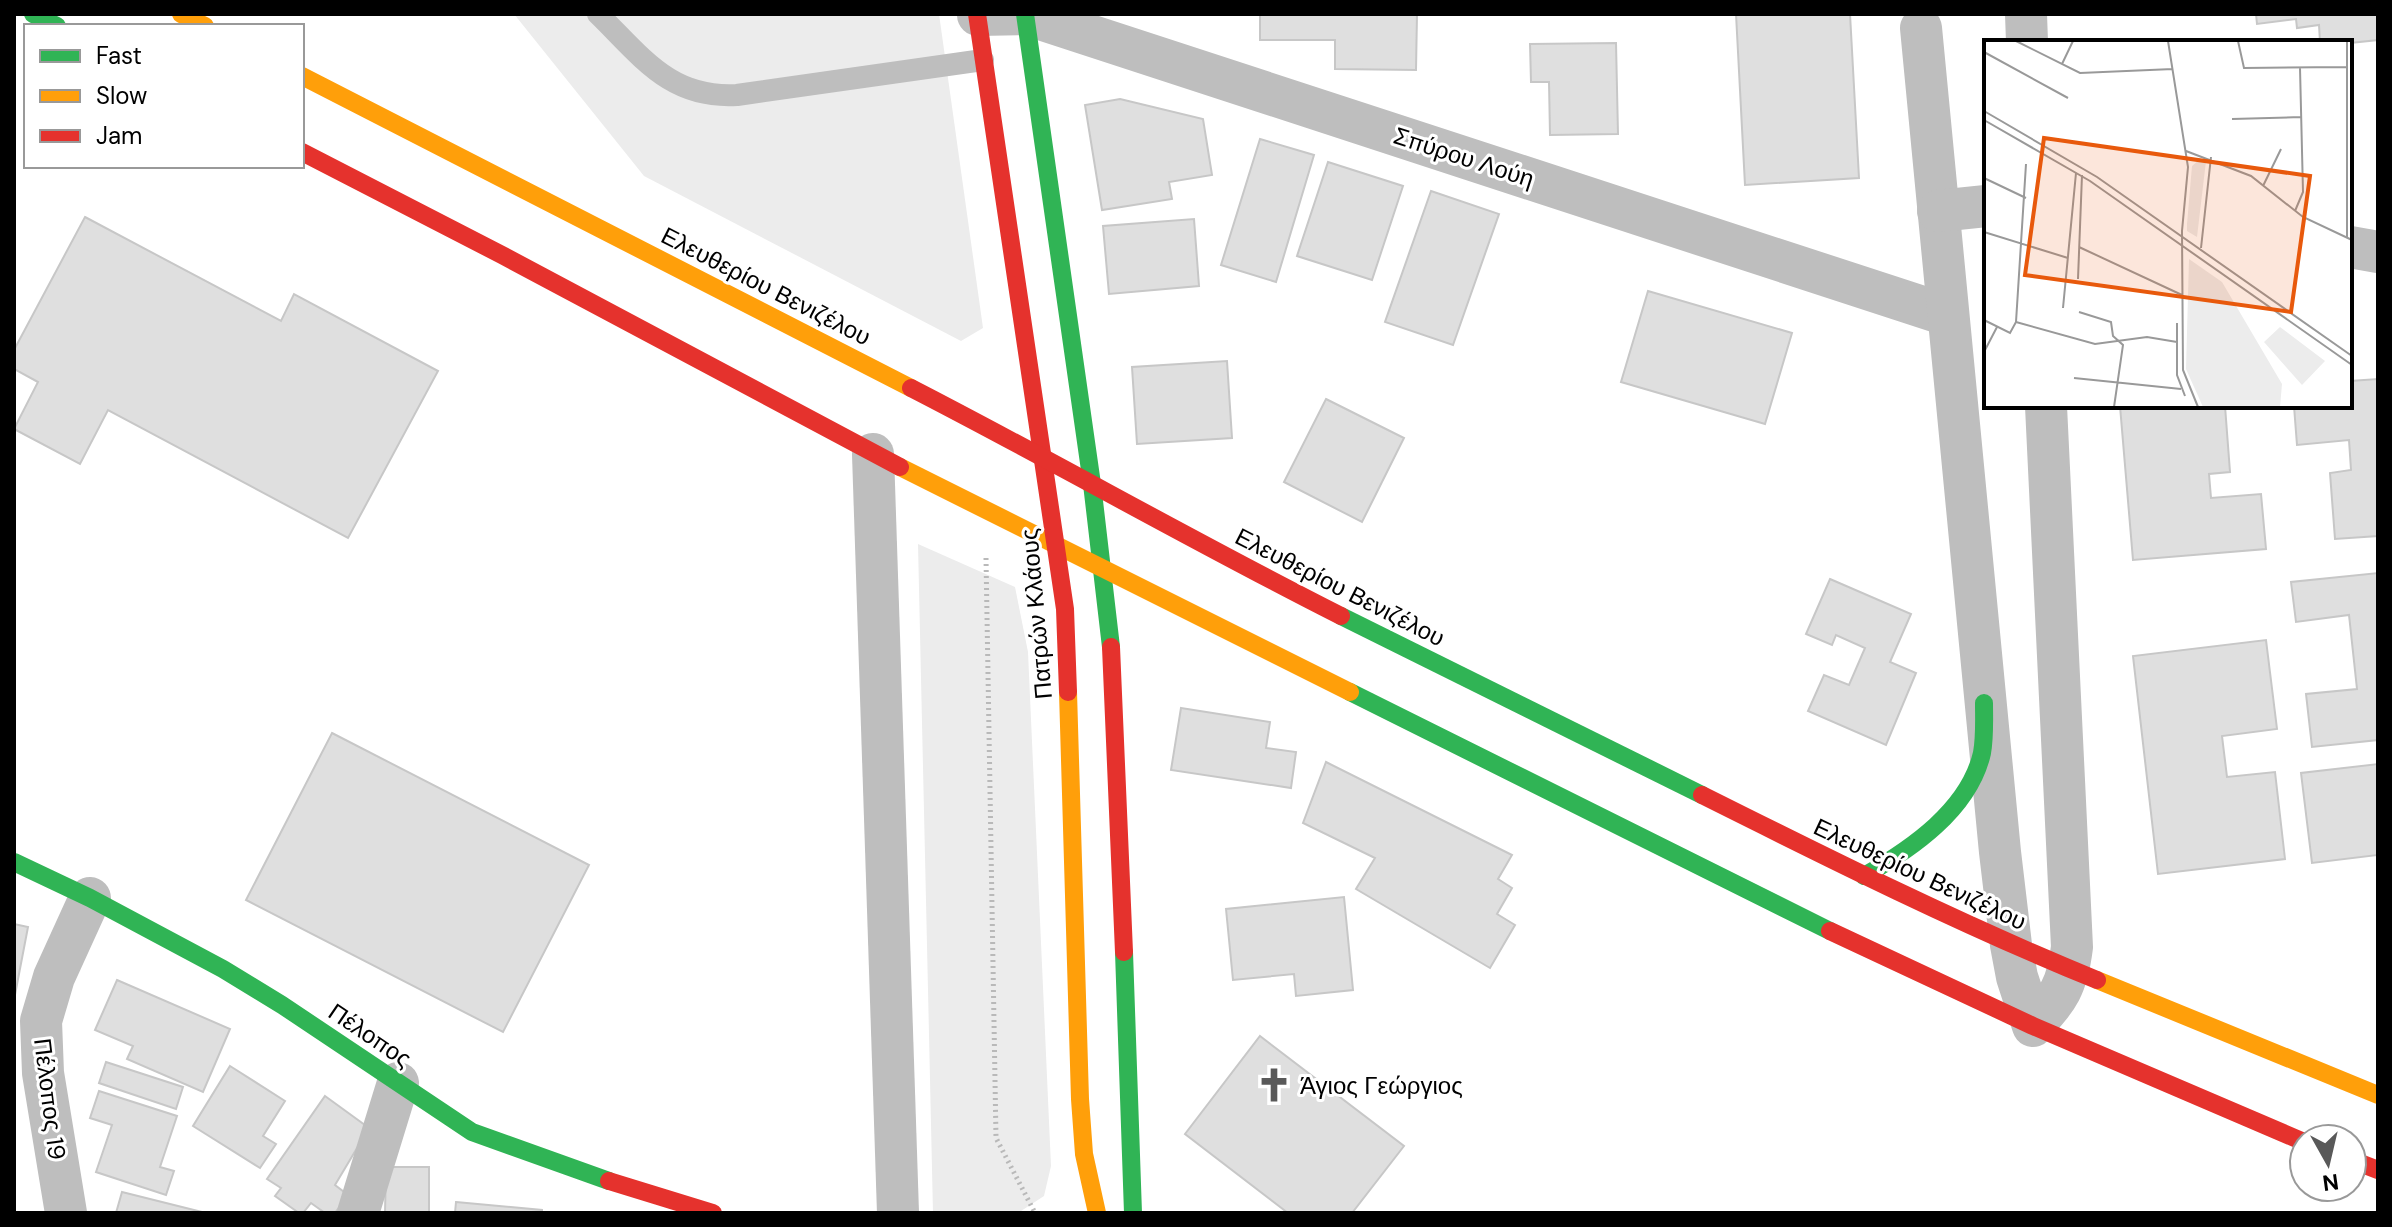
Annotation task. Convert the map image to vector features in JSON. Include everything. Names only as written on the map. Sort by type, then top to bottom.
[{"type":"main road","points":[[33,14],[53,24]]},
{"type":"main road","points":[[181,14],[201,24]]},
{"type":"main road","points":[[1025,14],[1102,566],[1117,735],[1133,1213]]},
{"type":"main road","name":"Πατρών Κλάους","points":[[978,15],[1057,544],[1066,648],[1080,1099],[1084,1154],[1097,1213]]},
{"type":"main road","name":"Ελευθερίου Βενιζέλου","points":[[304,77],[1042,455],[1270,580],[1864,876],[2069,970],[2378,1095]]},
{"type":"main road","points":[[304,153],[502,255],[873,454],[1861,946],[2033,1026],[2288,1135]]},
{"type":"main road","points":[[1864,876],[1887,862],[1952,810],[1969,786],[1983,749],[1984,703]]},
{"type":"main road","name":"Πέλοπος","points":[[14,862],[90,898],[223,969],[472,1132],[519,1151],[713,1213]]},
{"type":"street","name":"Σπύρου Λούη","points":[[978,15],[1025,14],[1947,315]]},
{"type":"street","points":[[2026,14],[2027,40]]},
{"type":"street","points":[[1921,28],[1984,703],[2011,945],[2017,977],[2033,1026]]},
{"type":"street","points":[[1938,211],[1984,206]]},
{"type":"street","points":[[2352,247],[2378,252]]},
{"type":"street","points":[[2033,1026],[2058,998],[2069,970],[2072,947],[2046,408]]},
{"type":"street","points":[[873,454],[898,1213]]},
{"type":"street","name":"Πέλοπος 19","points":[[66,1213],[43,1073],[41,1021],[54,977],[90,898]]},
{"type":"street","points":[[358,1213],[398,1083]]},
{"type":"lane","points":[[598,14],[669,80],[701,94],[737,95],[983,60]]},
{"type":"path","points":[[985,509],[996,1138],[1035,1213]]},
{"type":"shaded area","points":[[514,14],[939,14],[983,328],[961,341],[644,176]]},
{"type":"shaded area","points":[[918,544],[1015,587],[1028,652],[1051,1166],[1044,1196],[1018,1213],[933,1213]]},
{"type":"building","points":[[1260,14],[1417,14],[1416,70],[1335,69],[1335,40],[1260,40]]},
{"type":"building","points":[[1736,14],[1850,14],[1859,178],[1745,185]]},
{"type":"building","points":[[2256,14],[2378,14],[2378,40],[2352,43],[2352,40],[2320,40],[2319,25],[2297,28],[2296,19],[2257,24]]},
{"type":"building","points":[[1616,43],[1618,134],[1550,135],[1549,82],[1531,82],[1530,44]]},
{"type":"building","points":[[1120,99],[1203,119],[1212,175],[1169,182],[1172,199],[1102,210],[1085,105]]},
{"type":"building","points":[[1260,139],[1314,155],[1276,282],[1221,265]]},
{"type":"building","points":[[1328,162],[1403,186],[1372,280],[1297,256]]},
{"type":"building","points":[[1431,191],[1499,214],[1453,345],[1385,322]]},
{"type":"building","points":[[85,217],[281,321],[294,294],[438,371],[348,538],[108,410],[80,464],[14,429],[38,382],[14,369],[14,350]]},
{"type":"building","points":[[1194,219],[1199,286],[1109,294],[1103,226]]},
{"type":"building","points":[[1648,291],[1792,333],[1765,424],[1621,382]]},
{"type":"building","points":[[1227,361],[1232,438],[1137,444],[1132,367]]},
{"type":"building","points":[[2378,379],[2378,536],[2335,539],[2330,473],[2351,470],[2349,440],[2297,445],[2294,408],[2352,408],[2352,381]]},
{"type":"building","points":[[1326,399],[1404,438],[1362,522],[1284,482]]},
{"type":"building","points":[[2120,408],[2225,408],[2230,472],[2209,474],[2211,498],[2261,494],[2266,549],[2133,560]]},
{"type":"building","points":[[2378,573],[2378,740],[2312,747],[2306,694],[2357,689],[2349,615],[2296,622],[2291,582]]},
{"type":"building","points":[[1830,579],[1911,614],[1890,662],[1916,673],[1886,745],[1808,711],[1824,675],[1849,685],[1865,648],[1836,635],[1832,645],[1806,634]]},
{"type":"building","points":[[2266,640],[2277,729],[2222,736],[2227,777],[2275,772],[2285,859],[2158,874],[2133,656]]},
{"type":"building","points":[[1181,708],[1270,722],[1266,748],[1296,752],[1291,788],[1171,770]]},
{"type":"building","points":[[332,733],[589,865],[503,1032],[246,900]]},
{"type":"building","points":[[1326,762],[1512,855],[1498,879],[1512,888],[1497,914],[1515,925],[1490,968],[1356,889],[1375,858],[1303,823]]},
{"type":"building","points":[[2378,764],[2378,862],[2377,855],[2312,863],[2301,773]]},
{"type":"building","points":[[1344,897],[1353,990],[1296,996],[1294,974],[1233,980],[1226,909]]},
{"type":"building","points":[[14,924],[28,927],[14,1000]]},
{"type":"building","points":[[117,980],[230,1029],[203,1092],[127,1059],[133,1046],[95,1030]]},
{"type":"building","name":"Άγιος Γεώργιος","points":[[1260,1036],[1404,1146],[1352,1213],[1288,1213],[1185,1134]]},
{"type":"building","points":[[106,1062],[183,1087],[176,1109],[99,1083]]},
{"type":"building","points":[[230,1066],[285,1101],[263,1136],[276,1144],[260,1168],[193,1126]]},
{"type":"building","points":[[99,1091],[177,1116],[160,1167],[174,1171],[166,1195],[96,1172],[112,1125],[90,1118]]},
{"type":"building","points":[[325,1096],[369,1128],[335,1185],[348,1195],[335,1213],[325,1213],[311,1203],[303,1213],[299,1213],[275,1196],[281,1188],[267,1179]]},
{"type":"building","points":[[386,1167],[429,1167],[429,1213],[385,1213]]},
{"type":"building","points":[[122,1192],[206,1213],[116,1213]]},
{"type":"building","points":[[456,1202],[542,1210],[542,1213],[455,1213]]},
{"type":"traffic: fast","points":[[33,14],[53,24]]},
{"type":"traffic: fast","points":[[1025,14],[1092,484],[1111,647]]},
{"type":"traffic: fast","points":[[1341,616],[1702,795]]},
{"type":"traffic: fast","points":[[1350,692],[1830,931]]},
{"type":"traffic: fast","points":[[1864,876],[1936,826],[1965,792],[1982,753],[1984,703]]},
{"type":"traffic: fast","points":[[14,862],[90,898],[223,969],[472,1132],[609,1181]]},
{"type":"traffic: fast","points":[[1124,952],[1133,1213]]},
{"type":"traffic: slow","points":[[181,14],[201,24]]},
{"type":"traffic: slow","points":[[304,77],[911,388]]},
{"type":"traffic: slow","points":[[900,467],[1350,692]]},
{"type":"traffic: slow","points":[[1068,692],[1080,1099],[1084,1154],[1097,1213]]},
{"type":"traffic: slow","points":[[2097,980],[2378,1095]]},
{"type":"traffic: jam","points":[[977,14],[1065,609],[1068,692]]},
{"type":"traffic: jam","points":[[304,153],[900,467]]},
{"type":"traffic: jam","points":[[911,388],[1341,616]]},
{"type":"traffic: jam","points":[[1111,647],[1124,952]]},
{"type":"traffic: jam","points":[[1702,795],[1947,914],[2097,980]]},
{"type":"traffic: jam","points":[[1830,931],[2033,1026],[2288,1135]]},
{"type":"traffic: jam","points":[[2368,1166],[2378,1170]]},
{"type":"traffic: jam","points":[[609,1181],[713,1213]]},
{"type":"place","name":"Άγιος Γεώργιος","points":[[1274,1085]]}]
